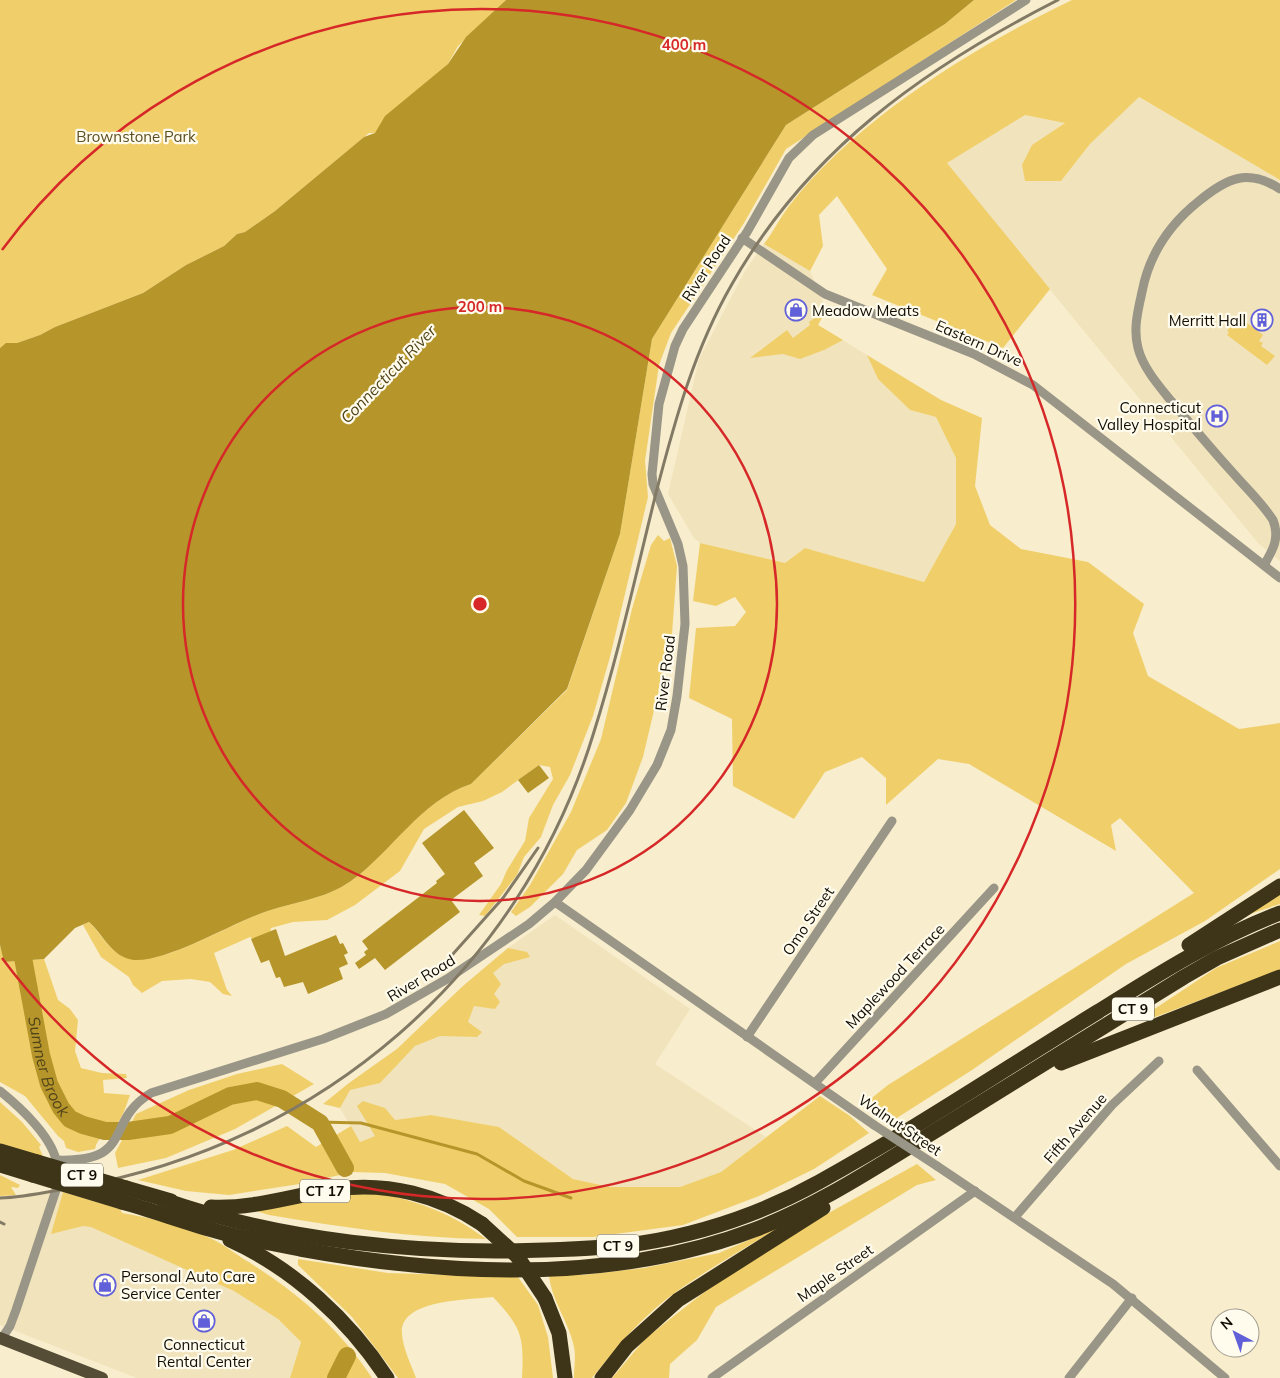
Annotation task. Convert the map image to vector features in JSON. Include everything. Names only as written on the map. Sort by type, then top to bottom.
[{"type":"highway","points":[[1032,1052],[1151,970],[1280,886]]},
{"type":"highway","name":"CT 9","points":[[124,1195],[162,1199],[191,1209],[298,1232],[411,1248],[525,1251],[602,1248],[641,1243],[713,1227],[749,1214],[809,1187],[1214,941],[1280,912]]},
{"type":"highway","name":"CT 9","points":[[0,1151],[35,1168],[124,1195],[176,1218],[255,1240],[334,1255],[409,1264],[525,1269],[604,1264],[680,1252],[754,1230],[824,1198],[1217,958],[1280,930]]},
{"type":"highway","points":[[990,1097],[1082,1053],[1280,977]]},
{"type":"highway","points":[[602,1378],[627,1346],[678,1300],[817,1212],[929,1134]]},
{"type":"highway","name":"CT 9","points":[[0,1165],[35,1168]]},
{"type":"highway","name":"CT 17","points":[[162,1199],[189,1206],[228,1208],[266,1204],[335,1189],[382,1188],[432,1198],[466,1213],[482,1224],[517,1256],[545,1298],[559,1333],[565,1378]]},
{"type":"highway","points":[[176,1218],[242,1246],[284,1270],[341,1320],[387,1378]]},
{"type":"main road","points":[[1,1338],[102,1378]]},
{"type":"street","name":"River Road","points":[[56,1160],[89,1159],[106,1151],[116,1139],[129,1113],[141,1099],[151,1093],[323,1039],[386,1014],[418,997],[502,943],[555,902],[586,870],[630,810],[657,766],[671,730],[678,696],[685,624],[685,582],[678,544],[653,484],[655,433],[664,380],[675,346],[695,308],[742,238],[782,168],[804,142],[1026,0]]},
{"type":"street","points":[[1264,565],[1276,541],[1277,531],[1273,520],[1199,435],[1149,372],[1138,350],[1136,331],[1143,284],[1152,258],[1168,231],[1189,208],[1217,188],[1240,178],[1257,177],[1280,189]]},
{"type":"street","name":"Eastern Drive","points":[[742,238],[825,294],[974,354],[1033,385],[1280,578]]},
{"type":"street","name":"Omo Street","points":[[747,1037],[892,821]]},
{"type":"street","name":"Maplewood Terrace","points":[[816,1083],[994,888]]},
{"type":"street","name":"Walnut Street","points":[[555,902],[747,1037],[1132,1298],[1225,1378]]},
{"type":"street","name":"Fifth Avenue","points":[[1015,1217],[1112,1105],[1159,1061]]},
{"type":"street","points":[[1197,1070],[1280,1166]]},
{"type":"street","points":[[0,1091],[30,1119],[47,1141],[56,1160],[56,1190],[10,1326],[1,1338]]},
{"type":"street","name":"Maple Street","points":[[718,1376],[975,1191]]},
{"type":"street","points":[[1069,1378],[1132,1298]]},
{"type":"shaded area","name":"Connecticut Valley Hospital","points":[[1138,97],[1280,180],[1280,561],[1258,543],[946,163],[1025,115],[1066,122],[1032,145],[1061,181],[1090,144]]},
{"type":"shaded area","points":[[764,244],[810,271],[826,309],[818,325],[867,355],[878,379],[910,410],[936,417],[956,458],[956,524],[924,582],[805,548],[785,563],[700,543],[694,538],[668,494],[699,359],[745,271]]},
{"type":"shaded area","points":[[555,915],[690,1009],[655,1064],[766,1137],[721,1172],[681,1187],[610,1187],[573,1179],[499,1127],[431,1115],[395,1120],[375,1136],[360,1142],[340,1108],[349,1083],[397,1049],[463,986],[508,948]]},
{"type":"shaded area","points":[[56,1190],[120,1209],[122,1213],[197,1273],[234,1291],[278,1319],[301,1342],[290,1378],[137,1378],[0,1325],[0,1197]]},
{"type":"green space","name":"Brownstone Park","points":[[0,0],[506,0],[458,46],[448,64],[375,133],[369,133],[275,211],[245,232],[237,234],[224,246],[186,265],[143,293],[55,327],[40,335],[17,343],[7,343],[0,348]]},
{"type":"green space","points":[[974,0],[1016,0],[786,149],[744,223],[671,333],[659,365],[645,461],[648,497],[610,657],[593,716],[570,775],[553,805],[541,837],[524,857],[517,875],[485,916],[479,915],[501,884],[507,870],[525,841],[529,818],[553,779],[550,767],[539,765],[502,792],[483,801],[458,807],[424,829],[400,871],[355,905],[327,920],[293,922],[271,928],[270,934],[256,941],[250,937],[214,953],[227,990],[232,996],[223,994],[210,982],[191,979],[162,981],[142,993],[133,985],[129,977],[101,957],[83,925],[89,922],[108,945],[119,954],[134,959],[148,959],[198,942],[262,913],[319,897],[341,887],[366,869],[422,814],[437,802],[471,784],[567,690],[620,534],[652,339],[786,125],[945,24]]},
{"type":"green space","points":[[1072,0],[1280,0],[1280,180],[1139,97],[1090,144],[1061,181],[1025,181],[1022,165],[1032,145],[1065,123],[1025,115],[947,163],[1050,289],[1003,348],[872,295],[887,269],[837,196],[819,215],[823,246],[810,271],[764,244],[789,206],[816,174],[882,115],[957,63],[1034,19]]},
{"type":"green space","points":[[822,312],[824,314],[818,325],[843,340],[800,359],[783,354],[750,358],[787,330],[793,338],[810,325],[809,322]]},
{"type":"green space","points":[[1238,316],[1263,335],[1259,341],[1263,343],[1261,346],[1275,356],[1267,365],[1227,335],[1229,332],[1227,331]]},
{"type":"green space","points":[[867,355],[941,400],[982,418],[975,486],[990,525],[1021,549],[1088,562],[1144,604],[1133,633],[1148,676],[1239,729],[1280,723],[1280,869],[1205,921],[1126,964],[972,1070],[889,1123],[863,1105],[888,1085],[1194,893],[1120,818],[1111,825],[1116,851],[969,764],[938,759],[886,805],[886,778],[862,757],[825,772],[794,819],[733,786],[732,719],[689,698],[696,628],[735,626],[746,612],[735,597],[716,606],[693,601],[700,543],[785,563],[805,548],[924,582],[956,524],[956,458],[936,417],[910,410],[878,379]]},
{"type":"green space","points":[[658,535],[664,541],[670,538],[677,566],[672,634],[643,757],[626,803],[607,830],[577,850],[563,874],[530,907],[516,916],[511,912],[530,885],[571,812],[601,739],[632,609],[651,545]]},
{"type":"green space","points":[[1280,887],[1280,904],[1235,919]]},
{"type":"green space","points":[[1280,941],[1280,970],[1155,1017],[1141,1018],[1216,968]]},
{"type":"green space","points":[[0,945],[4,962],[44,959],[58,1000],[70,1009],[78,1020],[75,1051],[81,1068],[102,1073],[126,1074],[127,1078],[103,1080],[104,1093],[130,1095],[118,1122],[100,1138],[95,1149],[78,1152],[66,1148],[64,1141],[25,1096],[0,1082]]},
{"type":"green space","points":[[508,948],[527,952],[530,957],[504,964],[493,973],[501,984],[494,994],[500,1002],[495,1009],[474,1006],[468,1022],[482,1032],[477,1037],[440,1036],[415,1046],[380,1083],[350,1090],[340,1108],[323,1104],[397,1049],[463,986]]},
{"type":"green space","points":[[282,1064],[314,1084],[235,1129],[166,1158],[118,1168],[115,1153],[136,1114],[189,1090],[237,1074]]},
{"type":"green space","points":[[820,1096],[850,1116],[869,1133],[814,1169],[759,1196],[683,1225],[593,1237],[517,1237],[489,1209],[445,1184],[385,1173],[352,1172],[306,1183],[229,1195],[186,1191],[138,1180],[233,1150],[287,1126],[316,1147],[351,1126],[360,1142],[375,1136],[357,1106],[363,1101],[385,1108],[395,1120],[431,1115],[499,1127],[573,1179],[610,1187],[680,1187],[721,1172]]},
{"type":"green space","points":[[0,1102],[22,1122],[41,1145],[39,1147],[43,1156],[39,1155],[38,1158],[0,1145]]},
{"type":"green space","points":[[917,1164],[936,1180],[917,1185],[716,1307],[697,1340],[670,1364],[669,1378],[612,1378],[646,1338],[712,1286],[816,1220]]},
{"type":"green space","points":[[0,1175],[20,1185],[18,1188],[11,1187],[16,1195],[0,1196]]},
{"type":"green space","points":[[366,1190],[429,1207],[457,1220],[486,1239],[431,1237],[377,1231],[323,1224],[256,1211]]},
{"type":"green space","points":[[63,1192],[120,1209],[122,1213],[189,1229],[222,1245],[261,1270],[314,1310],[345,1342],[372,1378],[290,1378],[301,1342],[278,1319],[234,1291],[91,1227],[83,1226],[51,1234]]},
{"type":"green space","points":[[781,1226],[695,1279],[662,1303],[619,1345],[592,1378],[574,1378],[575,1358],[572,1338],[556,1301],[549,1274],[570,1272],[583,1275],[644,1268],[719,1253]]},
{"type":"green space","points":[[298,1259],[388,1273],[518,1277],[538,1305],[548,1337],[553,1378],[522,1378],[522,1352],[519,1333],[510,1317],[493,1297],[437,1304],[411,1314],[404,1322],[402,1334],[416,1378],[398,1378],[352,1317],[298,1265]]},
{"type":"water","name":"Connecticut River","points":[[506,0],[974,0],[945,24],[786,125],[652,339],[620,534],[567,689],[471,784],[437,802],[422,814],[366,869],[341,887],[319,897],[262,913],[198,942],[148,959],[134,960],[119,955],[89,922],[75,928],[44,959],[4,962],[0,945],[0,348],[6,343],[17,343],[40,335],[55,327],[143,293],[186,265],[224,246],[237,234],[245,232],[275,211],[364,137],[375,133],[385,116],[448,64],[466,37]]},
{"type":"water","points":[[539,765],[549,778],[528,793],[518,780]]},
{"type":"water","points":[[464,810],[494,848],[474,863],[483,876],[451,900],[460,912],[385,970],[375,958],[359,969],[355,963],[366,955],[364,952],[368,949],[362,941],[437,883],[436,881],[445,874],[422,843]]},
{"type":"water","points":[[276,929],[285,956],[336,935],[340,944],[343,943],[348,953],[344,955],[348,964],[339,968],[343,979],[308,994],[303,982],[284,987],[280,977],[276,978],[269,960],[261,963],[251,939]]},
{"type":"waterway","name":"Sumner Brook","points":[[19,936],[41,1055],[49,1084],[61,1108],[70,1119],[105,1131],[128,1131],[170,1125],[230,1096],[257,1091],[282,1099],[320,1123],[345,1168]]},
{"type":"waterway","points":[[318,1122],[361,1123],[477,1154],[524,1181],[571,1198]]},
{"type":"waterway","name":"Sumner Brook","points":[[336,1378],[347,1356]]},
{"type":"railway","points":[[0,1198],[76,1187],[165,1165],[249,1132],[328,1088],[399,1034],[462,971],[516,900],[560,821],[593,735],[611,675],[678,412],[696,360],[732,284],[762,236],[796,193],[833,153],[873,117],[916,84],[961,54],[1058,0]]},
{"type":"railway","points":[[444,964],[503,898],[538,848]]},
{"type":"railway","points":[[0,1222],[4,1224]]},
{"type":"place","name":"Meadow Meats","points":[[796,310]]},
{"type":"place","name":"Merritt Hall","points":[[1262,320]]},
{"type":"place","name":"Connecticut Valley Hospital","points":[[1217,416]]},
{"type":"place","name":"Personal Auto Care Service Center","points":[[105,1285]]},
{"type":"place","name":"Connecticut Rental Center","points":[[204,1321]]}]
